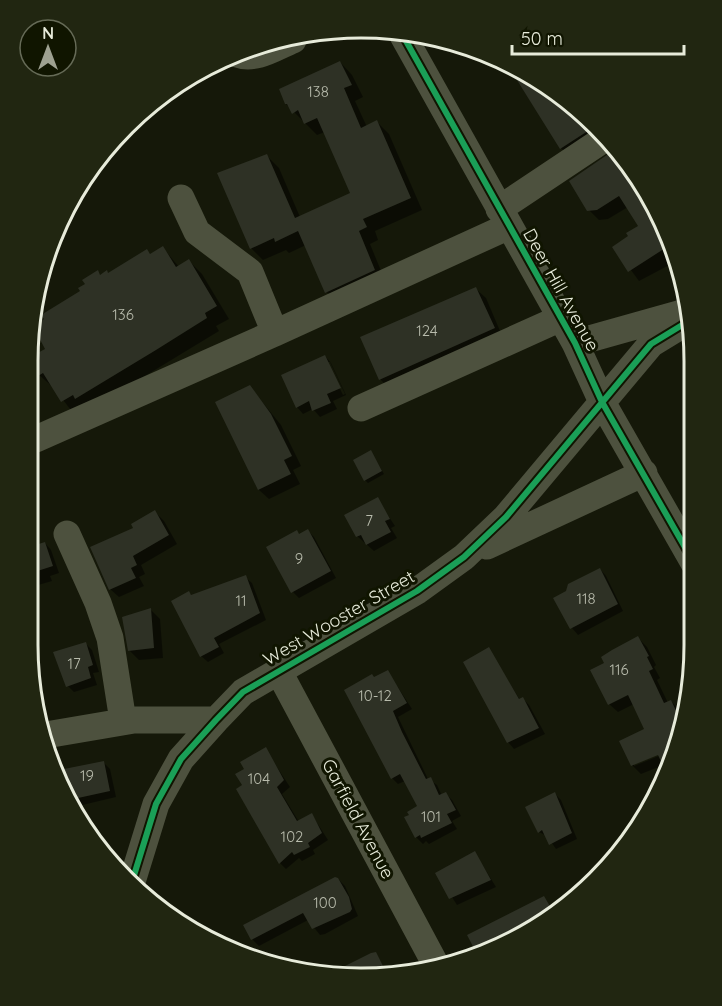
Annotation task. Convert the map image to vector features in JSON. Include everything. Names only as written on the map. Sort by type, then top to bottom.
[{"type":"street","name":"Deer Hill Avenue","points":[[405,40],[575,343],[602,402],[684,545]]},
{"type":"street","points":[[38,438],[275,333],[504,218],[600,143]]},
{"type":"street","points":[[181,198],[197,232],[250,272],[275,333]]},
{"type":"street","points":[[575,343],[681,313]]},
{"type":"street","points":[[361,408],[561,318]]},
{"type":"street","name":"West Wooster Street","points":[[134,876],[156,804],[181,759],[243,692],[417,591],[464,556],[506,517],[651,344],[683,325]]},
{"type":"street","name":"West Wooster Street","points":[[464,556],[644,473]]},
{"type":"street","points":[[67,534],[98,603],[110,638],[123,722]]},
{"type":"street","name":"Garfield Avenue","points":[[278,670],[434,960]]},
{"type":"street","points":[[51,734],[123,722],[216,720]]},
{"type":"building","points":[[340,61],[352,85],[344,88],[361,128],[377,120],[411,198],[363,219],[367,227],[359,231],[375,270],[325,293],[298,231],[275,242],[274,238],[250,249],[217,173],[267,154],[295,218],[350,193],[317,118],[304,124],[298,110],[292,114],[279,89]]},
{"type":"building","points":[[515,77],[558,104],[588,131],[560,149]]},
{"type":"building","points":[[609,154],[641,199],[664,249],[628,272],[612,247],[628,236],[626,233],[638,226],[619,196],[597,210],[587,211],[569,181]]},
{"type":"building","points":[[163,246],[176,267],[189,259],[217,306],[205,313],[207,318],[156,350],[75,399],[73,395],[61,402],[43,373],[38,376],[38,353],[45,349],[38,336],[40,322],[44,319],[41,315],[80,291],[78,288],[85,284],[82,280],[98,270],[100,275],[107,270],[108,273],[147,249],[150,254]]},
{"type":"building","points":[[476,287],[495,328],[379,380],[360,337]]},
{"type":"building","points":[[325,355],[341,388],[327,394],[331,403],[312,411],[309,401],[296,408],[281,375]]},
{"type":"building","points":[[250,385],[271,414],[292,456],[284,460],[291,474],[258,490],[215,402]]},
{"type":"building","points":[[371,450],[382,471],[364,481],[353,460]]},
{"type":"building","points":[[378,497],[390,519],[385,521],[391,532],[366,545],[361,535],[356,537],[344,515]]},
{"type":"building","points":[[155,510],[169,535],[133,556],[137,565],[131,568],[136,578],[109,590],[90,547],[133,528],[131,524]]},
{"type":"building","points":[[308,529],[331,571],[291,593],[266,547],[297,530],[299,534]]},
{"type":"building","points":[[45,542],[53,566],[38,571],[38,544]]},
{"type":"building","points":[[600,568],[618,604],[570,629],[553,598],[566,591],[568,584]]},
{"type":"building","points":[[246,575],[260,613],[214,638],[219,647],[200,657],[171,601],[189,591],[191,595]]},
{"type":"building","points":[[151,608],[154,648],[128,651],[122,617]]},
{"type":"building","points":[[638,636],[649,656],[647,657],[653,669],[649,671],[664,703],[671,700],[677,713],[662,763],[658,755],[631,766],[619,741],[644,729],[628,695],[608,705],[590,670],[604,663],[601,657]]},
{"type":"building","points":[[86,642],[93,665],[88,667],[91,678],[66,687],[53,652]]},
{"type":"building","points":[[489,647],[519,699],[523,697],[539,728],[507,743],[463,662]]},
{"type":"building","points":[[388,670],[407,703],[393,711],[402,732],[426,779],[431,777],[439,795],[446,792],[456,810],[447,814],[452,823],[421,838],[420,835],[415,838],[404,817],[409,815],[407,812],[417,806],[400,774],[391,779],[344,690],[372,674],[374,677]]},
{"type":"building","points":[[266,747],[284,780],[277,787],[297,821],[312,813],[322,833],[308,843],[310,847],[294,855],[292,852],[279,864],[236,789],[242,785],[235,774],[244,769],[240,762]]},
{"type":"building","points":[[104,761],[110,791],[76,798],[62,769]]},
{"type":"building","points":[[555,792],[572,833],[549,845],[542,830],[538,833],[525,807]]},
{"type":"building","points":[[475,851],[491,880],[449,899],[435,873]]},
{"type":"building","points":[[335,877],[338,878],[349,897],[352,909],[350,912],[312,929],[303,913],[251,940],[243,925]]},
{"type":"building","points":[[544,896],[551,907],[523,925],[474,948],[467,935]]},
{"type":"building","points":[[376,952],[384,968],[341,968]]},
{"type":"cycle path","points":[[406,41],[575,343],[602,402],[684,546]]},
{"type":"cycle path","points":[[134,876],[156,804],[181,759],[243,692],[417,591],[464,557],[506,517],[651,344],[683,325]]}]
